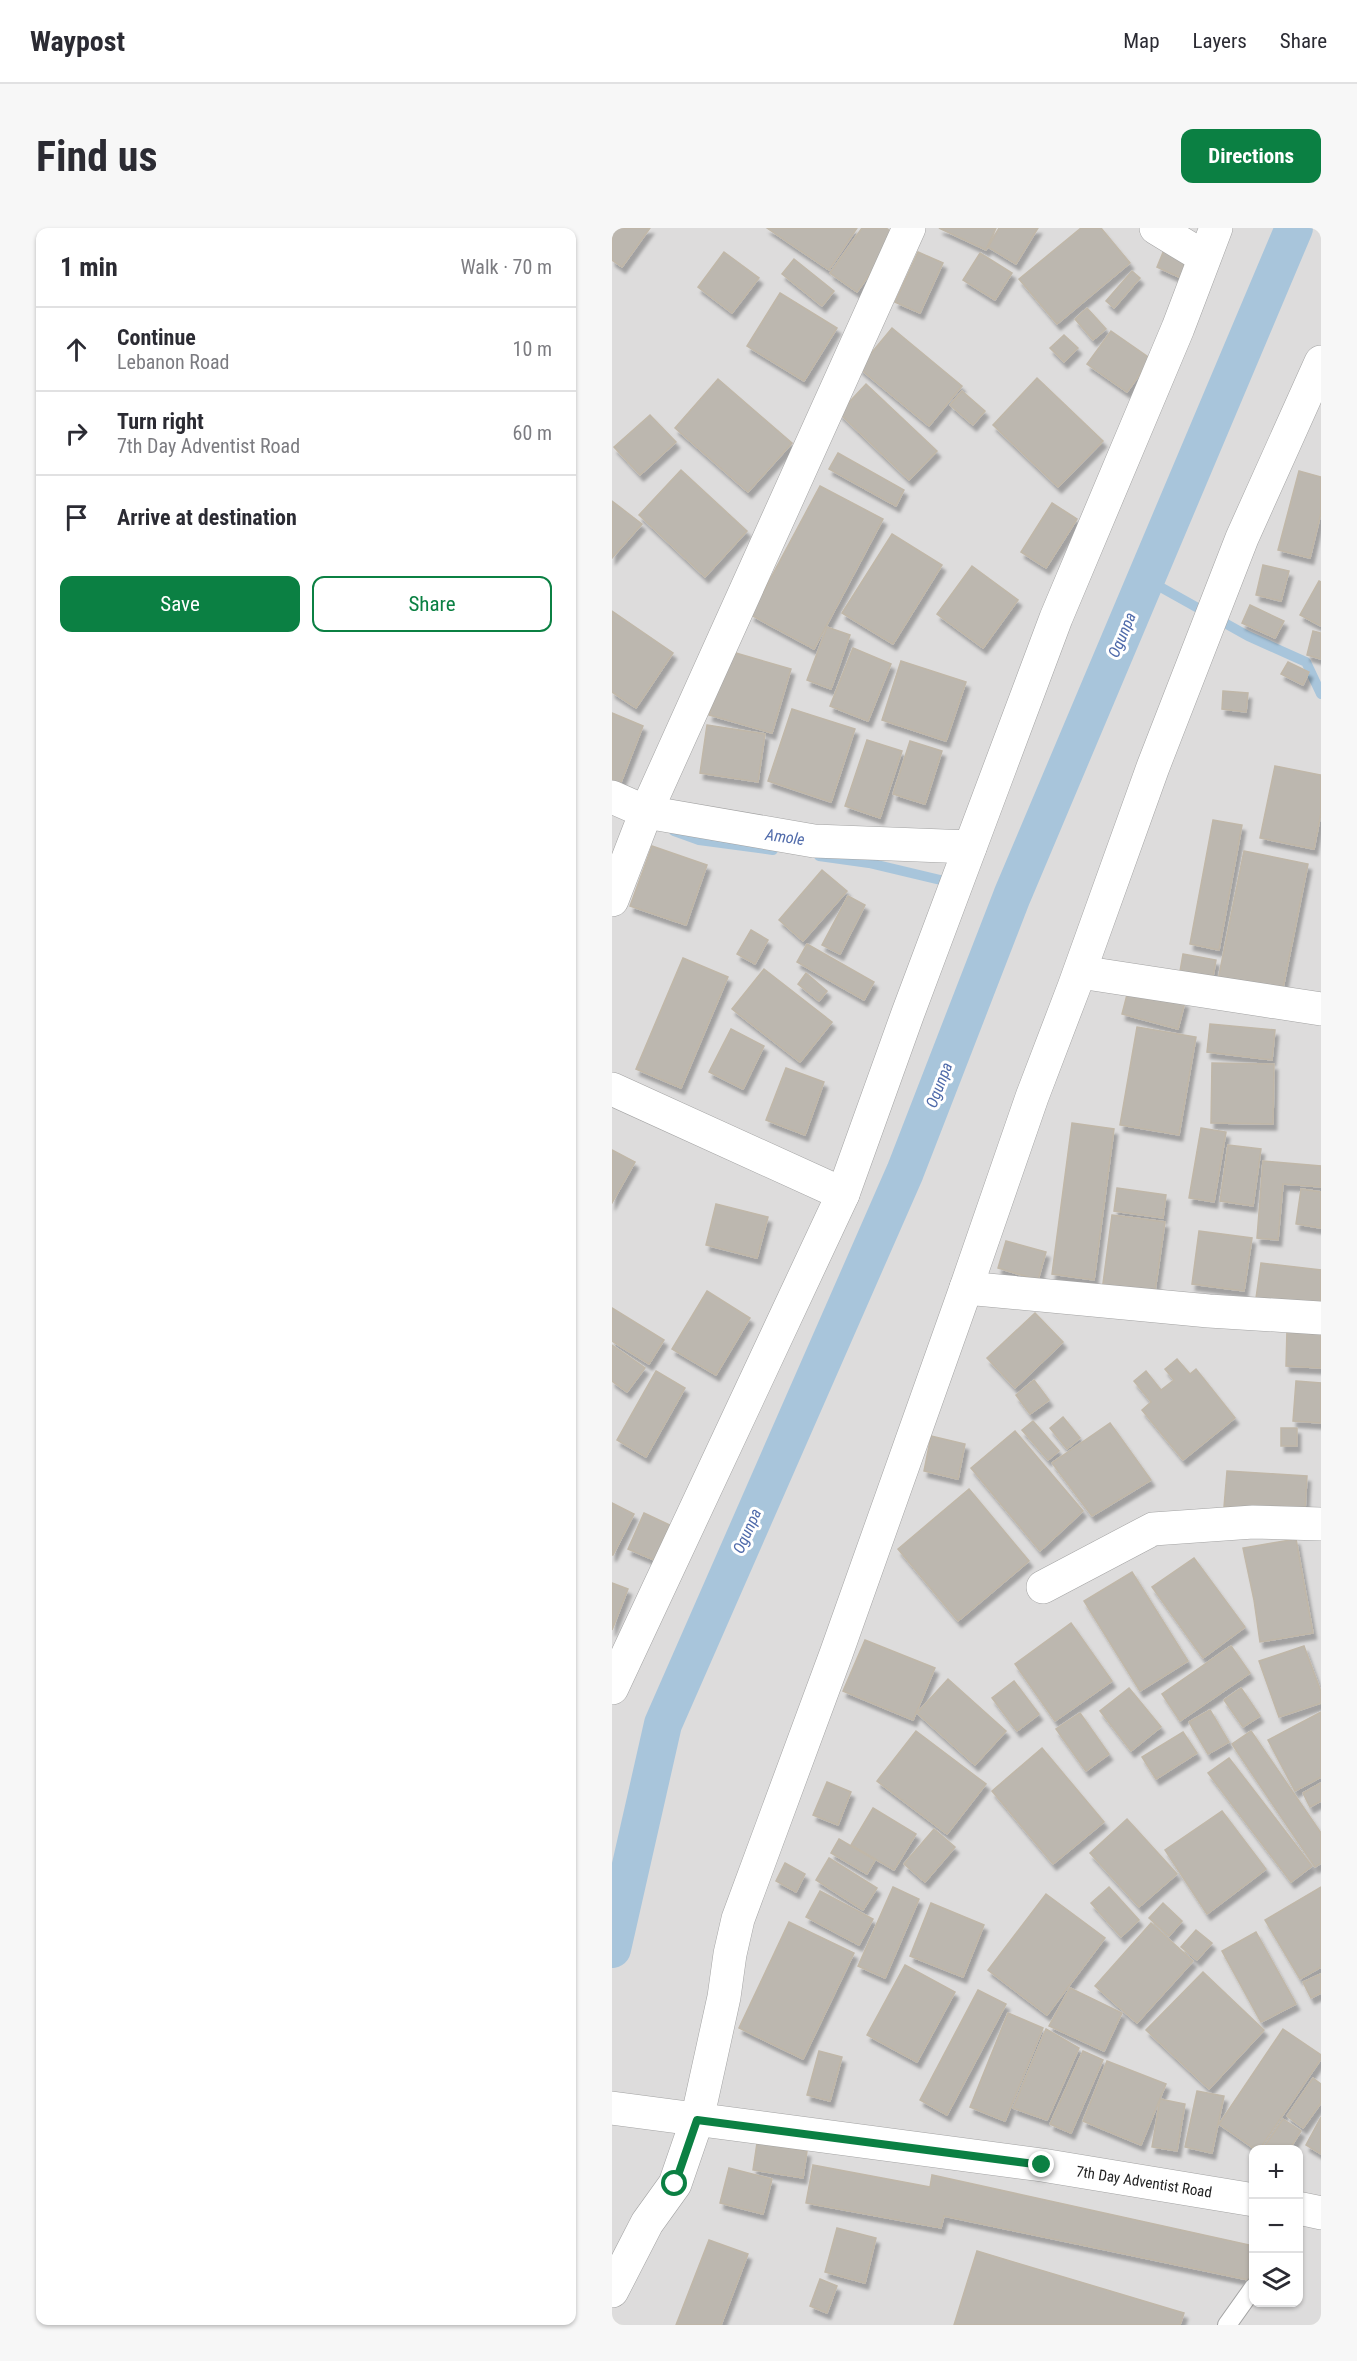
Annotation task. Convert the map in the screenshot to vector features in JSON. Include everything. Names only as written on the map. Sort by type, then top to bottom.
[{"type":"street","points":[[612,900],[646,812],[909,228]]},
{"type":"street","points":[[613,1683],[843,1194],[1056,618],[1178,328],[1210,242],[1156,228]]},
{"type":"street","points":[[612,2291],[647,2223],[675,2184],[687,2119],[724,1997],[730,1953],[738,1919],[1152,768],[1242,538],[1321,362]]},
{"type":"street","points":[[612,797],[646,812],[814,841],[970,847]]},
{"type":"street","points":[[1080,972],[1321,1009]]},
{"type":"street","points":[[612,1089],[843,1194]]},
{"type":"street","points":[[966,1288],[1209,1311],[1321,1317]]},
{"type":"street","points":[[1043,1587],[1153,1529],[1253,1522],[1321,1524]]},
{"type":"street","name":"7th Day Adventist Road","points":[[612,2108],[1042,2165],[1249,2199]]},
{"type":"lane","points":[[1227,2325],[1249,2294]]},
{"type":"shaded area","points":[[612,228],[1321,228],[1321,2325],[612,2325]]},
{"type":"building","points":[[612,228],[650,228],[622,267],[612,260]]},
{"type":"building","points":[[767,228],[857,228],[829,270]]},
{"type":"building","points":[[862,228],[886,228],[897,236],[857,292],[830,273]]},
{"type":"building","points":[[939,228],[996,228],[986,250]]},
{"type":"building","points":[[999,228],[1038,228],[1016,264],[988,247]]},
{"type":"building","points":[[1081,228],[1101,228],[1130,263],[1057,324],[1019,279]]},
{"type":"building","points":[[1164,250],[1189,260],[1181,278],[1157,267]]},
{"type":"building","points":[[724,252],[759,278],[732,313],[698,287]]},
{"type":"building","points":[[918,252],[943,263],[920,313],[895,302]]},
{"type":"building","points":[[980,253],[1012,273],[995,300],[963,280]]},
{"type":"building","points":[[794,259],[834,291],[822,306],[782,274]]},
{"type":"building","points":[[1132,271],[1140,278],[1114,308],[1106,301]]},
{"type":"building","points":[[780,293],[837,328],[804,381],[747,346]]},
{"type":"building","points":[[1087,308],[1106,329],[1093,340],[1075,319]]},
{"type":"building","points":[[892,328],[962,386],[929,426],[859,368]]},
{"type":"building","points":[[1111,331],[1151,359],[1127,392],[1087,364]]},
{"type":"building","points":[[1064,335],[1078,348],[1064,362],[1050,348]]},
{"type":"building","points":[[1037,378],[1103,441],[1058,487],[993,425]]},
{"type":"building","points":[[718,379],[792,443],[748,492],[675,428]]},
{"type":"building","points":[[866,384],[937,451],[909,480],[839,413]]},
{"type":"building","points":[[962,391],[985,411],[973,425],[950,405]]},
{"type":"building","points":[[650,415],[676,442],[640,475],[614,447]]},
{"type":"building","points":[[838,453],[904,490],[896,506],[829,469]]},
{"type":"building","points":[[681,470],[747,531],[705,577],[639,515]]},
{"type":"building","points":[[1299,471],[1321,477],[1321,513],[1310,558],[1278,550]]},
{"type":"building","points":[[820,486],[883,519],[814,649],[751,615]]},
{"type":"building","points":[[612,501],[642,524],[612,558]]},
{"type":"building","points":[[1052,503],[1077,519],[1046,568],[1021,552]]},
{"type":"building","points":[[892,534],[942,565],[893,644],[842,613]]},
{"type":"building","points":[[1263,565],[1289,571],[1281,601],[1256,595]]},
{"type":"building","points":[[972,566],[1018,600],[983,648],[937,614]]},
{"type":"building","points":[[1319,581],[1321,582],[1321,626],[1300,615]]},
{"type":"building","points":[[1250,605],[1284,621],[1275,638],[1242,623]]},
{"type":"building","points":[[612,611],[673,653],[636,708],[612,692]]},
{"type":"building","points":[[827,627],[850,635],[831,689],[807,680]]},
{"type":"building","points":[[1313,631],[1321,633],[1321,659],[1307,655]]},
{"type":"building","points":[[853,648],[891,664],[868,721],[830,706]]},
{"type":"building","points":[[729,651],[791,669],[772,733],[709,715]]},
{"type":"building","points":[[901,661],[966,682],[946,741],[882,720]]},
{"type":"building","points":[[1288,662],[1309,672],[1303,685],[1281,674]]},
{"type":"building","points":[[1223,691],[1248,693],[1246,712],[1222,709]]},
{"type":"building","points":[[792,709],[855,729],[831,802],[768,781]]},
{"type":"building","points":[[612,713],[643,726],[616,795],[612,793]]},
{"type":"building","points":[[707,725],[765,734],[758,782],[700,773]]},
{"type":"building","points":[[867,740],[902,751],[880,818],[845,806]]},
{"type":"building","points":[[910,741],[942,751],[925,804],[893,794]]},
{"type":"building","points":[[1275,766],[1321,775],[1321,813],[1314,849],[1260,838]]},
{"type":"building","points":[[1213,820],[1242,825],[1219,950],[1190,944]]},
{"type":"building","points":[[652,846],[707,865],[686,925],[630,906]]},
{"type":"building","points":[[1244,851],[1308,864],[1282,993],[1218,980]]},
{"type":"building","points":[[822,870],[847,891],[803,941],[779,920]]},
{"type":"building","points":[[848,896],[865,905],[840,954],[822,945]]},
{"type":"building","points":[[751,930],[768,940],[755,964],[737,954]]},
{"type":"building","points":[[807,944],[874,982],[864,1000],[797,962]]},
{"type":"building","points":[[1183,954],[1216,960],[1212,982],[1179,977]]},
{"type":"building","points":[[683,958],[728,977],[681,1088],[636,1069]]},
{"type":"building","points":[[764,969],[832,1022],[800,1062],[732,1009]]},
{"type":"building","points":[[806,973],[827,991],[819,1001],[798,984]]},
{"type":"building","points":[[1129,987],[1185,1002],[1178,1029],[1122,1014]]},
{"type":"building","points":[[1210,1024],[1275,1030],[1272,1060],[1207,1052]]},
{"type":"building","points":[[1137,1027],[1196,1037],[1179,1135],[1120,1125]]},
{"type":"building","points":[[731,1029],[764,1046],[743,1089],[709,1072]]},
{"type":"building","points":[[1212,1063],[1274,1064],[1273,1124],[1211,1123]]},
{"type":"building","points":[[786,1068],[824,1082],[805,1135],[766,1120]]},
{"type":"building","points":[[1072,1123],[1114,1129],[1094,1280],[1052,1274]]},
{"type":"building","points":[[1201,1128],[1226,1132],[1214,1202],[1189,1198]]},
{"type":"building","points":[[1228,1145],[1261,1149],[1253,1206],[1220,1201]]},
{"type":"building","points":[[612,1150],[635,1162],[612,1203]]},
{"type":"building","points":[[1263,1161],[1321,1166],[1321,1187],[1283,1184],[1278,1240],[1257,1238]]},
{"type":"building","points":[[1117,1188],[1166,1195],[1163,1218],[1114,1211]]},
{"type":"building","points":[[1301,1189],[1321,1192],[1321,1228],[1296,1224]]},
{"type":"building","points":[[716,1204],[768,1217],[757,1258],[706,1245]]},
{"type":"building","points":[[1112,1215],[1165,1222],[1154,1298],[1102,1291]]},
{"type":"building","points":[[1199,1231],[1252,1238],[1244,1291],[1192,1284]]},
{"type":"building","points":[[1006,1241],[1046,1252],[1038,1280],[998,1268]]},
{"type":"building","points":[[1261,1263],[1321,1270],[1321,1313],[1255,1305]]},
{"type":"building","points":[[707,1291],[750,1318],[716,1375],[672,1349]]},
{"type":"building","points":[[612,1308],[664,1340],[649,1364],[612,1341]]},
{"type":"building","points":[[1035,1313],[1063,1342],[1015,1388],[987,1358]]},
{"type":"building","points":[[1287,1330],[1321,1331],[1321,1368],[1286,1366]]},
{"type":"building","points":[[612,1345],[645,1368],[627,1392],[612,1381]]},
{"type":"building","points":[[1177,1359],[1190,1374],[1196,1369],[1235,1418],[1183,1460],[1142,1410],[1151,1402],[1134,1381],[1146,1371],[1161,1390],[1174,1380],[1165,1369]]},
{"type":"building","points":[[656,1371],[685,1388],[646,1457],[617,1440]]},
{"type":"building","points":[[1034,1380],[1049,1400],[1030,1414],[1016,1395]]},
{"type":"building","points":[[1296,1381],[1321,1383],[1321,1423],[1293,1421]]},
{"type":"building","points":[[1063,1417],[1080,1438],[1067,1449],[1050,1428]]},
{"type":"building","points":[[1033,1421],[1059,1451],[1048,1460],[1022,1430]]},
{"type":"building","points":[[1110,1423],[1151,1480],[1092,1516],[1052,1463]]},
{"type":"building","points":[[1281,1428],[1297,1428],[1297,1446],[1281,1446]]},
{"type":"building","points":[[1015,1431],[1083,1511],[1040,1551],[971,1468]]},
{"type":"building","points":[[931,1436],[965,1444],[958,1479],[924,1471]]},
{"type":"building","points":[[1227,1471],[1307,1476],[1305,1511],[1224,1507]]},
{"type":"building","points":[[969,1489],[1029,1561],[958,1621],[898,1549]]},
{"type":"building","points":[[612,1503],[634,1514],[613,1555],[612,1555]]},
{"type":"building","points":[[644,1513],[670,1525],[654,1560],[628,1549]]},
{"type":"building","points":[[1296,1539],[1313,1633],[1260,1642],[1243,1548]]},
{"type":"building","points":[[1194,1558],[1245,1627],[1203,1658],[1152,1587]]},
{"type":"building","points":[[1132,1572],[1188,1661],[1140,1691],[1084,1601]]},
{"type":"building","points":[[612,1583],[628,1589],[612,1630]]},
{"type":"building","points":[[1071,1623],[1112,1681],[1055,1721],[1015,1664]]},
{"type":"building","points":[[865,1640],[935,1668],[913,1720],[843,1691]]},
{"type":"building","points":[[1231,1646],[1250,1673],[1180,1721],[1162,1694]]},
{"type":"building","points":[[1304,1646],[1321,1692],[1321,1703],[1279,1717],[1259,1661]]},
{"type":"building","points":[[948,1679],[1006,1731],[975,1765],[917,1713]]},
{"type":"building","points":[[1014,1681],[1039,1714],[1017,1731],[992,1698]]},
{"type":"building","points":[[1129,1688],[1161,1727],[1131,1751],[1100,1711]]},
{"type":"building","points":[[1241,1688],[1260,1716],[1243,1727],[1224,1700]]},
{"type":"building","points":[[1210,1710],[1229,1742],[1208,1754],[1189,1722]]},
{"type":"building","points":[[1321,1712],[1321,1777],[1295,1791],[1268,1740]]},
{"type":"building","points":[[1080,1713],[1109,1754],[1086,1771],[1056,1729]]},
{"type":"building","points":[[916,1731],[986,1784],[947,1834],[877,1781]]},
{"type":"building","points":[[1251,1731],[1321,1833],[1321,1863],[1315,1867],[1232,1744]]},
{"type":"building","points":[[1183,1732],[1197,1753],[1156,1779],[1142,1757]]},
{"type":"building","points":[[1042,1748],[1104,1822],[1053,1864],[992,1791]]},
{"type":"building","points":[[1229,1758],[1312,1866],[1291,1882],[1208,1773]]},
{"type":"building","points":[[827,1782],[851,1792],[838,1825],[813,1815]]},
{"type":"building","points":[[1321,1783],[1321,1801],[1310,1807],[1303,1793]]},
{"type":"building","points":[[873,1808],[916,1834],[894,1870],[851,1845]]},
{"type":"building","points":[[1222,1811],[1266,1869],[1207,1914],[1165,1850]]},
{"type":"building","points":[[1127,1819],[1177,1874],[1139,1907],[1090,1853]]},
{"type":"building","points":[[934,1829],[955,1847],[925,1882],[904,1864]]},
{"type":"building","points":[[839,1839],[875,1860],[867,1874],[831,1853]]},
{"type":"building","points":[[829,1858],[877,1888],[863,1910],[816,1880]]},
{"type":"building","points":[[785,1863],[805,1874],[796,1892],[776,1881]]},
{"type":"building","points":[[893,1887],[919,1899],[885,1978],[858,1966]]},
{"type":"building","points":[[1109,1887],[1139,1920],[1121,1937],[1091,1903]]},
{"type":"building","points":[[1321,1887],[1321,1967],[1300,1979],[1265,1920]]},
{"type":"building","points":[[820,1891],[873,1919],[859,1945],[806,1917]]},
{"type":"building","points":[[1046,1894],[1105,1938],[1047,2015],[988,1970]]},
{"type":"building","points":[[931,1903],[984,1925],[963,1977],[910,1956]]},
{"type":"building","points":[[1163,1903],[1182,1921],[1169,1936],[1149,1918]]},
{"type":"building","points":[[789,1922],[854,1953],[803,2059],[739,2028]]},
{"type":"building","points":[[1151,1923],[1193,1961],[1137,2023],[1095,1986]]},
{"type":"building","points":[[1196,1930],[1212,1943],[1197,1960],[1181,1947]]},
{"type":"building","points":[[1256,1932],[1296,2004],[1261,2022],[1222,1951]]},
{"type":"building","points":[[905,1965],[955,1992],[917,2062],[867,2035]]},
{"type":"building","points":[[1203,1972],[1264,2030],[1209,2089],[1146,2030]]},
{"type":"building","points":[[1321,1974],[1321,1993],[1311,1998],[1303,1982]]},
{"type":"building","points":[[1070,1988],[1122,2013],[1104,2051],[1049,2026]]},
{"type":"building","points":[[978,1990],[1006,2004],[947,2115],[920,2100]]},
{"type":"building","points":[[1008,2013],[1043,2028],[1005,2121],[970,2107]]},
{"type":"building","points":[[1046,2029],[1079,2048],[1047,2120],[1013,2108]]},
{"type":"building","points":[[1283,2029],[1321,2055],[1321,2059],[1262,2145],[1249,2145],[1219,2124]]},
{"type":"building","points":[[819,2051],[842,2057],[830,2101],[807,2095]]},
{"type":"building","points":[[1083,2051],[1103,2060],[1071,2133],[1050,2124]]},
{"type":"building","points":[[1107,2061],[1166,2084],[1141,2145],[1083,2121]]},
{"type":"building","points":[[1313,2078],[1321,2084],[1321,2103],[1303,2128],[1287,2116]]},
{"type":"building","points":[[1197,2091],[1224,2096],[1212,2153],[1185,2147]]},
{"type":"building","points":[[1160,2099],[1185,2104],[1177,2151],[1152,2147]]},
{"type":"building","points":[[1321,2117],[1321,2154],[1306,2145]]},
{"type":"building","points":[[1283,2119],[1301,2131],[1292,2145],[1265,2145]]},
{"type":"building","points":[[757,2143],[807,2151],[803,2178],[753,2170]]},
{"type":"building","points":[[813,2165],[930,2187],[932,2175],[1249,2245],[1249,2280],[944,2216],[941,2228],[806,2203]]},
{"type":"building","points":[[729,2168],[772,2179],[763,2214],[720,2203]]},
{"type":"building","points":[[837,2228],[876,2238],[865,2283],[825,2272]]},
{"type":"building","points":[[709,2240],[748,2254],[721,2325],[676,2325]]},
{"type":"building","points":[[977,2251],[1184,2313],[1180,2325],[954,2325]]},
{"type":"building","points":[[820,2279],[837,2286],[827,2313],[810,2306]]},
{"type":"waterway","name":"Ogunpa","points":[[612,1949],[663,1724],[905,1172],[1012,896],[1294,228]]},
{"type":"waterway","points":[[1146,579],[1248,636],[1306,662],[1321,694]]},
{"type":"waterway","name":"Amole","points":[[674,831],[699,840],[773,850]]},
{"type":"waterway","name":"Amole","points":[[819,856],[869,863],[953,883]]},
{"type":"route","points":[[675,2184],[697,2120],[1042,2165]]}]
